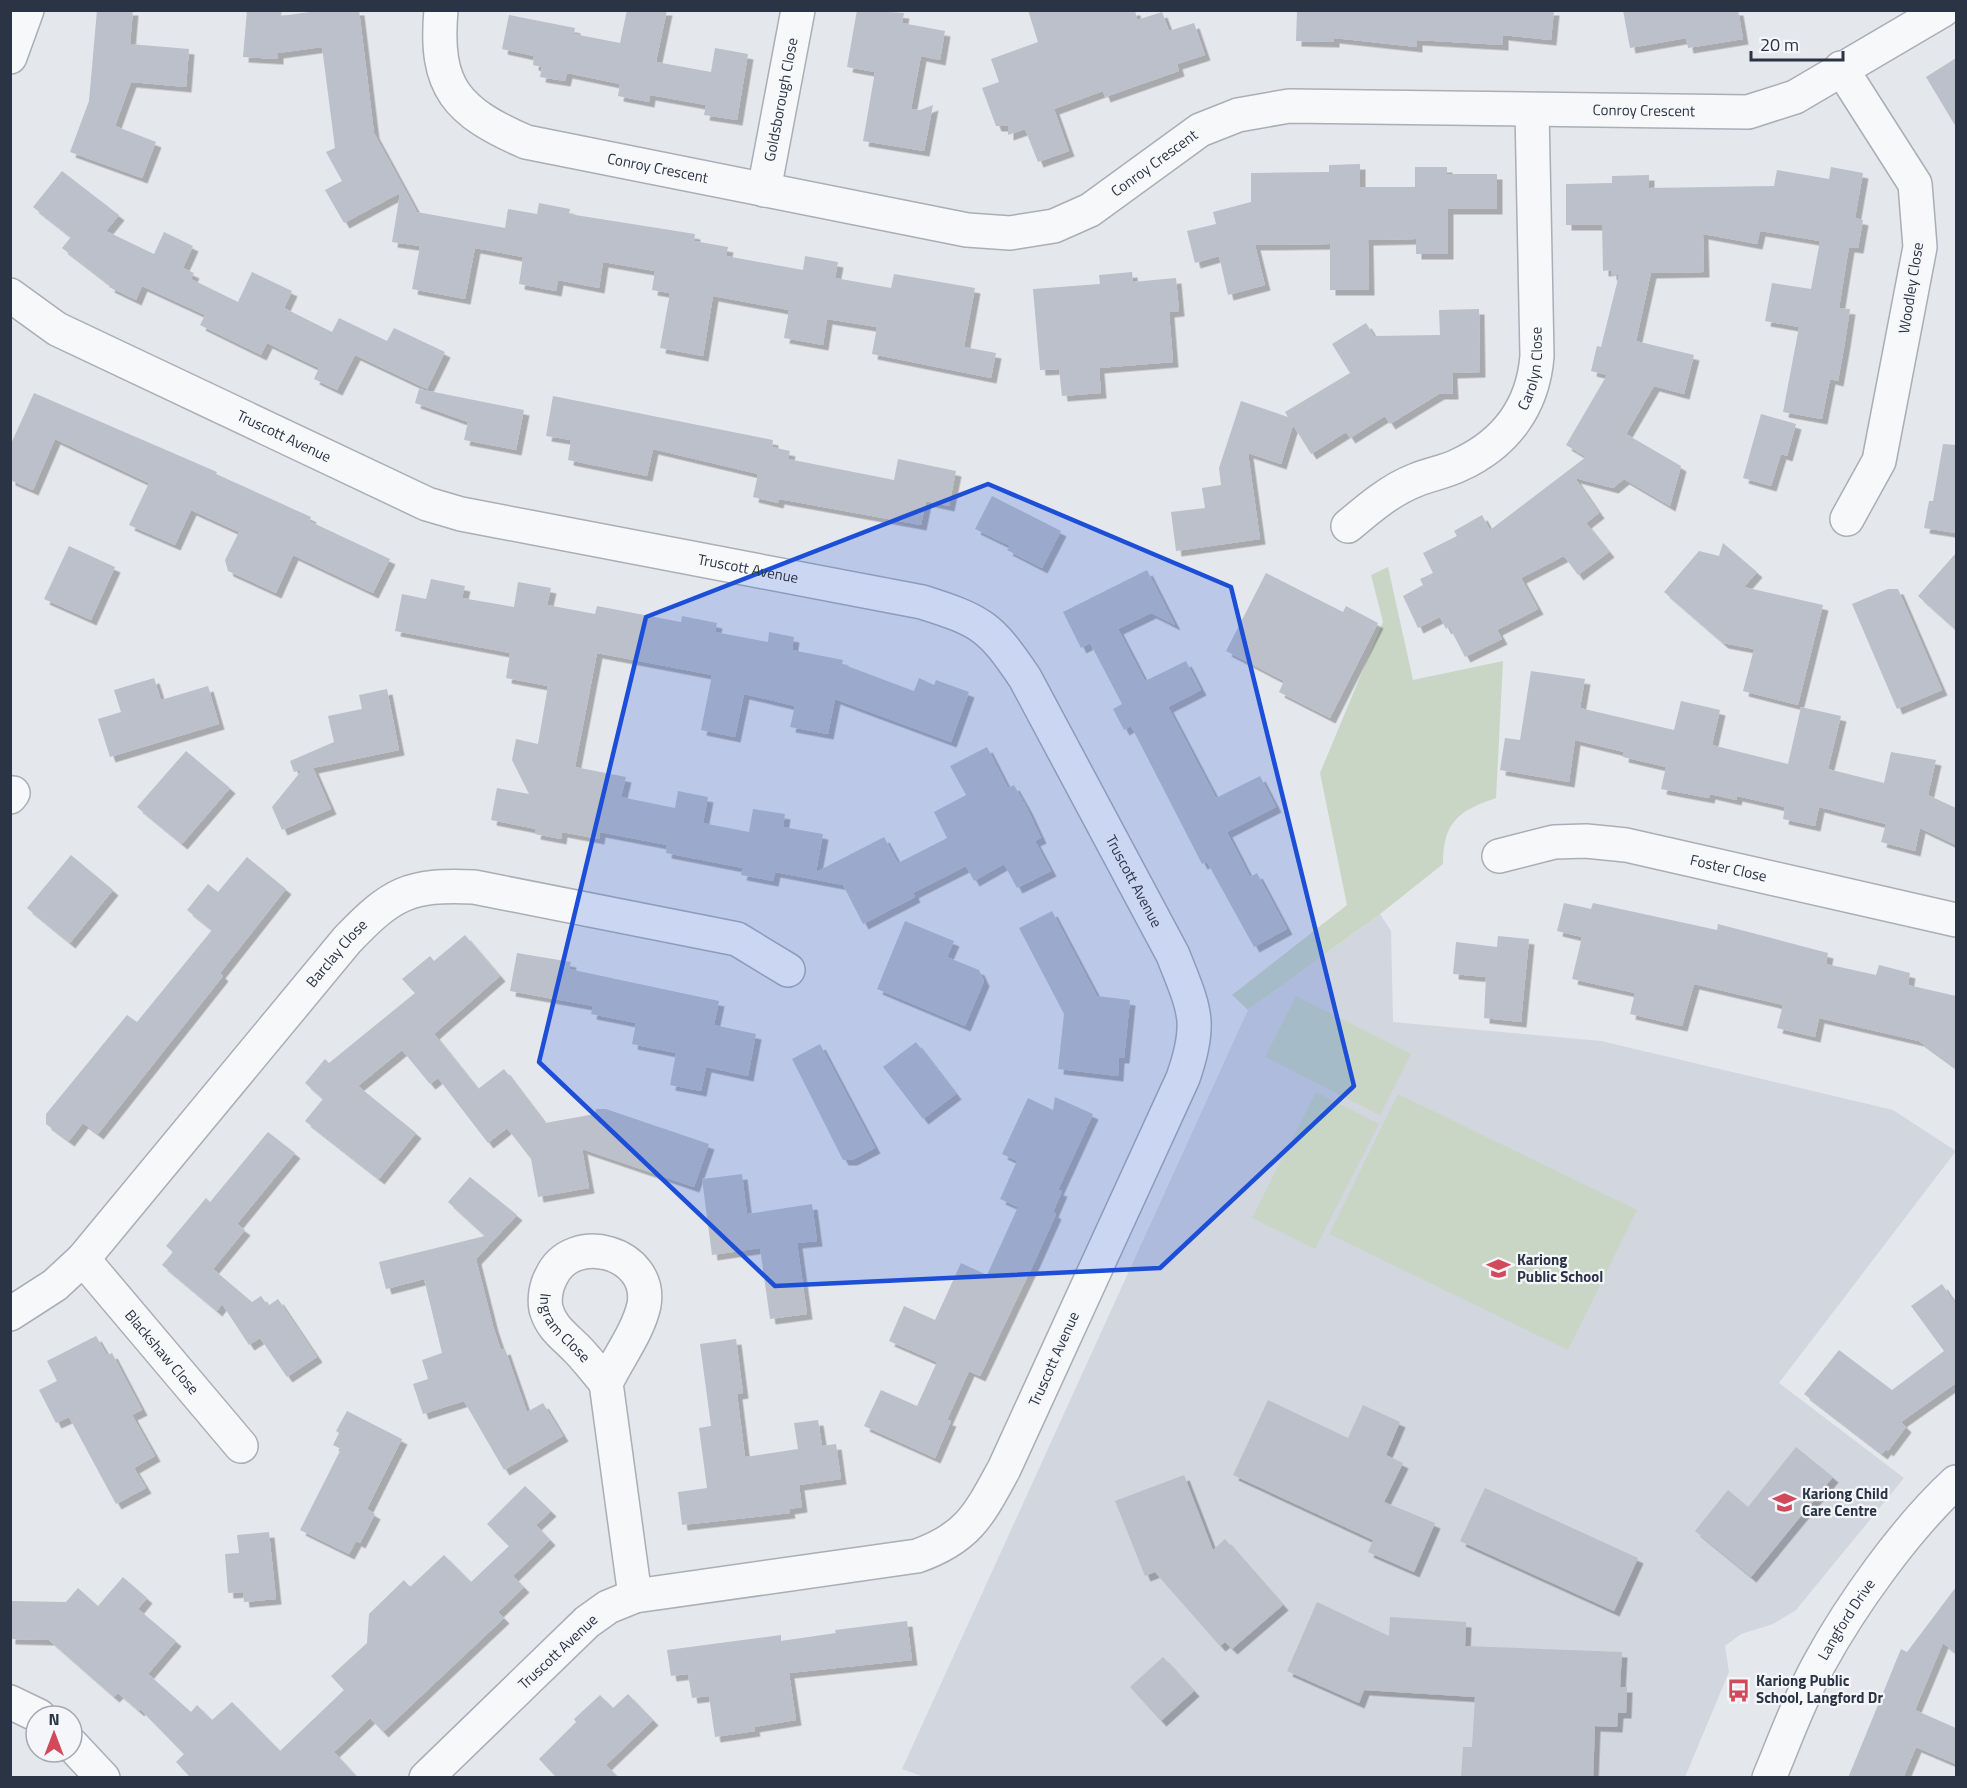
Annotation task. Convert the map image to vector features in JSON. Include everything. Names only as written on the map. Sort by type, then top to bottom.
[{"type":"street","points":[[10,57],[27,10]]},
{"type":"street","name":"Conroy Crescent","points":[[441,10],[441,68],[459,100],[488,125],[526,142],[968,230],[1010,232],[1054,226],[1090,210],[1200,130],[1238,115],[1289,106],[1748,112],[1795,98],[1841,68],[1943,10]]},
{"type":"street","name":"Goldsborough Close","points":[[764,190],[798,10]]},
{"type":"street","name":"Woodley Close","points":[[1841,68],[1915,184],[1920,247],[1879,461],[1847,519]]},
{"type":"street","name":"Carolyn Close","points":[[1348,526],[1392,492],[1414,480],[1458,466],[1495,445],[1516,422],[1530,393],[1536,375],[1538,356],[1532,110]]},
{"type":"street","name":"Truscott Avenue","points":[[10,295],[57,328],[427,504],[461,514],[922,602],[983,625],[1005,648],[1025,678],[1173,955],[1195,1018],[1195,1044],[1183,1078],[1004,1469],[986,1502],[965,1530],[942,1547],[917,1556],[634,1596],[608,1607],[587,1622],[426,1778]]},
{"type":"street","name":"Foster Close","points":[[1499,856],[1554,842],[1586,841],[1626,845],[1956,920]]},
{"type":"street","name":"Barclay Close","points":[[10,1314],[55,1285],[83,1259],[347,940],[376,910],[402,893],[440,886],[474,887],[737,939],[788,970]]},
{"type":"street","name":"Blackshaw Close","points":[[83,1259],[241,1446]]},
{"type":"street","points":[[606,1383],[634,1596]]},
{"type":"street","name":"Langford Drive","points":[[1769,1778],[1818,1666],[1848,1614],[1897,1549],[1956,1482]]},
{"type":"street","points":[[10,1702],[24,1709]]},
{"type":"street","points":[[84,1758],[103,1778]]},
{"type":"highlighted area","points":[[988,484],[1231,587],[1354,1086],[1160,1268],[775,1286],[539,1062],[646,617]]},
{"type":"shaded area","name":"Kariong Public School","points":[[1380,914],[1391,931],[1393,1022],[1601,1041],[1893,1110],[1956,1151],[1779,1383],[1904,1478],[1796,1610],[1773,1624],[1741,1634],[1725,1646],[1729,1672],[1685,1777],[927,1778],[902,1769],[1248,1010]]},
{"type":"green space","points":[[1388,567],[1413,680],[1503,661],[1496,798],[1472,808],[1455,820],[1446,838],[1443,864],[1380,914],[1248,1010],[1232,995],[1347,905],[1320,773],[1383,622],[1371,575]]},
{"type":"green space","points":[[1296,996],[1411,1054],[1380,1115],[1265,1057]]},
{"type":"green space","points":[[1316,1092],[1379,1124],[1315,1249],[1252,1218]]},
{"type":"green space","points":[[1398,1094],[1637,1210],[1568,1350],[1329,1234]]},
{"type":"building","points":[[97,10],[133,10],[130,44],[189,49],[186,87],[131,82],[115,126],[156,142],[142,178],[70,152],[89,101]]},
{"type":"building","points":[[247,10],[282,10],[281,16],[324,10],[359,10],[374,133],[417,212],[505,228],[508,209],[537,214],[539,203],[570,209],[569,214],[695,234],[694,241],[728,247],[726,256],[803,270],[805,256],[838,262],[835,278],[891,288],[894,274],[975,288],[964,347],[996,353],[991,378],[872,354],[877,327],[827,319],[823,345],[784,338],[789,310],[713,296],[703,356],[660,348],[670,293],[652,290],[655,271],[603,262],[599,288],[558,280],[556,291],[519,284],[523,257],[475,248],[465,299],[412,289],[420,246],[392,242],[400,193],[344,223],[325,190],[342,181],[326,152],[335,148],[322,47],[278,53],[278,59],[243,57]]},
{"type":"building","points":[[627,10],[667,10],[656,62],[711,72],[715,48],[748,54],[737,120],[704,115],[706,105],[650,95],[649,102],[618,96],[620,84],[567,73],[565,81],[540,77],[542,67],[533,65],[534,56],[502,49],[509,15],[575,28],[574,34],[620,43]]},
{"type":"building","points":[[857,10],[904,13],[902,23],[945,31],[940,60],[921,56],[911,109],[920,110],[933,105],[924,151],[863,141],[875,72],[847,67]]},
{"type":"building","points":[[1028,10],[1135,10],[1137,20],[1162,12],[1169,31],[1194,23],[1205,55],[1177,64],[1179,71],[1105,97],[1103,91],[1054,109],[1069,151],[1038,162],[1025,129],[1008,135],[1008,126],[996,126],[982,88],[999,82],[991,59],[1038,42]]},
{"type":"building","points":[[1297,10],[1554,10],[1551,40],[1503,35],[1503,45],[1417,40],[1417,47],[1334,38],[1334,42],[1296,41]]},
{"type":"building","points":[[1623,10],[1738,10],[1743,39],[1688,48],[1686,38],[1630,48]]},
{"type":"building","points":[[1956,58],[1956,127],[1926,77]]},
{"type":"building","points":[[1360,164],[1360,187],[1415,187],[1415,167],[1447,167],[1447,174],[1497,174],[1497,209],[1448,209],[1448,254],[1416,254],[1416,239],[1368,240],[1369,290],[1330,290],[1330,244],[1255,245],[1265,285],[1228,295],[1219,256],[1195,263],[1187,231],[1216,224],[1213,212],[1251,202],[1251,173],[1329,172],[1329,165]]},
{"type":"building","points":[[1831,167],[1863,173],[1855,218],[1863,220],[1858,248],[1849,247],[1839,308],[1850,309],[1845,342],[1838,381],[1830,379],[1822,419],[1783,412],[1799,327],[1765,321],[1772,283],[1811,289],[1820,241],[1760,231],[1757,244],[1703,234],[1704,272],[1651,273],[1636,341],[1694,355],[1684,394],[1654,386],[1626,434],[1681,466],[1670,506],[1624,479],[1613,488],[1575,478],[1599,513],[1586,523],[1609,552],[1578,575],[1564,556],[1521,578],[1538,609],[1497,630],[1502,639],[1465,657],[1449,626],[1446,629],[1440,617],[1418,628],[1403,596],[1423,585],[1420,579],[1433,573],[1423,553],[1457,536],[1454,531],[1482,515],[1490,530],[1586,457],[1566,445],[1607,375],[1591,371],[1597,346],[1601,347],[1619,275],[1611,275],[1611,270],[1603,271],[1602,225],[1566,225],[1566,184],[1612,183],[1612,176],[1649,175],[1649,188],[1774,186],[1777,170],[1829,179]]},
{"type":"building","points":[[62,171],[119,215],[106,231],[154,254],[164,232],[193,246],[183,268],[194,273],[191,279],[238,302],[252,272],[292,291],[284,308],[332,332],[339,318],[387,341],[394,328],[445,352],[427,389],[355,355],[337,390],[314,379],[319,368],[267,343],[261,355],[200,325],[205,315],[142,286],[136,300],[109,287],[110,285],[62,248],[71,237],[33,207]]},
{"type":"building","points":[[1132,272],[1133,282],[1176,278],[1179,311],[1169,312],[1173,362],[1099,368],[1101,393],[1062,396],[1059,369],[1040,370],[1033,289],[1100,284],[1099,275]]},
{"type":"building","points":[[1479,309],[1480,372],[1452,373],[1453,394],[1439,394],[1390,424],[1385,416],[1350,438],[1346,432],[1311,454],[1293,425],[1281,464],[1248,453],[1260,539],[1176,551],[1171,512],[1205,508],[1202,488],[1221,485],[1219,468],[1241,401],[1288,417],[1285,412],[1350,373],[1332,344],[1366,323],[1374,336],[1440,335],[1439,310]]},
{"type":"building","points":[[419,389],[524,410],[516,450],[464,440],[468,422],[415,403]]},
{"type":"building","points":[[34,393],[217,472],[216,474],[311,517],[309,521],[390,559],[373,593],[293,555],[276,593],[228,571],[225,560],[239,532],[191,510],[175,545],[129,525],[149,483],[55,439],[33,490],[10,480],[10,446]]},
{"type":"building","points":[[553,396],[773,440],[772,447],[790,451],[788,459],[894,480],[898,459],[956,471],[949,506],[926,501],[921,525],[779,499],[778,503],[753,497],[758,474],[653,449],[647,476],[568,460],[571,440],[546,436]]},
{"type":"building","points":[[1761,414],[1796,424],[1787,456],[1781,454],[1771,486],[1743,478]]},
{"type":"building","points":[[1943,444],[1956,445],[1956,533],[1924,528],[1929,501],[1933,501]]},
{"type":"building","points":[[992,496],[1061,531],[1042,568],[1007,550],[1010,546],[975,529]]},
{"type":"building","points":[[1723,543],[1757,572],[1744,587],[1823,605],[1798,705],[1743,691],[1754,649],[1723,643],[1664,592],[1699,551],[1719,556]]},
{"type":"building","points":[[69,546],[115,567],[91,620],[44,599]]},
{"type":"building","points":[[1956,553],[1956,630],[1918,596]]},
{"type":"building","points":[[1147,570],[1175,625],[1151,613],[1118,629],[1145,681],[1186,661],[1201,690],[1168,707],[1216,798],[1260,776],[1276,807],[1227,832],[1250,877],[1257,873],[1287,929],[1254,947],[1207,862],[1202,864],[1131,726],[1124,730],[1113,709],[1122,704],[1090,643],[1081,648],[1063,612]]},
{"type":"building","points":[[1266,573],[1343,612],[1346,606],[1378,623],[1330,718],[1279,692],[1284,681],[1226,651]]},
{"type":"building","points":[[431,579],[465,586],[462,598],[514,607],[518,582],[551,588],[547,605],[595,614],[597,606],[681,622],[682,616],[717,623],[715,632],[768,642],[769,632],[794,637],[792,650],[843,660],[842,664],[914,691],[919,678],[934,685],[936,680],[969,692],[951,742],[835,699],[828,734],[790,727],[795,706],[744,694],[735,737],[701,730],[712,675],[597,653],[575,767],[626,777],[621,797],[675,808],[678,791],[708,797],[703,823],[749,832],[753,809],[785,814],[783,827],[823,834],[816,872],[884,837],[898,863],[947,838],[934,812],[966,795],[950,766],[987,747],[1008,788],[1014,785],[1027,808],[1041,838],[1035,841],[1051,871],[1017,888],[1004,864],[974,881],[966,866],[913,893],[915,897],[863,924],[843,885],[775,872],[773,881],[741,875],[743,868],[666,853],[667,845],[600,832],[599,839],[562,832],[561,839],[535,834],[536,829],[491,820],[497,788],[529,794],[512,760],[516,739],[538,744],[548,686],[506,678],[510,653],[395,631],[402,594],[426,599]]},
{"type":"building","points":[[1888,589],[1898,589],[1942,690],[1897,709],[1852,604]]},
{"type":"building","points":[[1531,671],[1585,679],[1580,708],[1674,730],[1681,701],[1720,710],[1712,745],[1788,764],[1801,707],[1841,716],[1828,769],[1884,783],[1891,752],[1936,760],[1928,795],[1956,808],[1956,845],[1920,828],[1915,851],[1881,842],[1886,824],[1819,807],[1815,826],[1783,819],[1785,807],[1737,796],[1736,800],[1710,794],[1709,798],[1661,789],[1666,767],[1623,757],[1624,752],[1575,740],[1569,782],[1500,770],[1505,738],[1520,740]]},
{"type":"building","points":[[154,678],[161,700],[208,686],[219,724],[110,757],[98,719],[121,712],[114,690]]},
{"type":"building","points":[[387,689],[399,750],[313,768],[331,809],[282,830],[272,807],[302,770],[294,772],[290,761],[334,742],[328,716],[362,709],[359,695]]},
{"type":"building","points":[[186,751],[230,788],[182,844],[137,807]]},
{"type":"building","points":[[71,855],[113,890],[70,943],[27,908]]},
{"type":"building","points":[[247,857],[286,889],[220,973],[223,976],[98,1134],[83,1123],[69,1141],[46,1124],[46,1114],[127,1015],[137,1022],[212,930],[187,910],[208,884],[218,892]]},
{"type":"building","points":[[1564,903],[1591,909],[1593,903],[1717,930],[1718,924],[1828,953],[1826,964],[1876,975],[1879,965],[1910,973],[1908,985],[1956,996],[1956,1068],[1919,1041],[1819,1018],[1815,1037],[1777,1028],[1783,1005],[1694,984],[1682,1026],[1630,1014],[1635,993],[1572,979],[1582,937],[1557,931]]},
{"type":"building","points":[[1052,911],[1097,996],[1130,1000],[1124,1058],[1119,1058],[1118,1076],[1058,1069],[1064,1014],[1019,928]]},
{"type":"building","points":[[905,921],[954,941],[947,957],[979,970],[984,981],[965,1026],[877,989]]},
{"type":"building","points":[[465,935],[500,976],[434,1034],[478,1089],[504,1069],[545,1123],[595,1114],[596,1109],[606,1109],[709,1144],[694,1187],[582,1149],[589,1188],[538,1197],[531,1159],[507,1128],[488,1143],[438,1078],[430,1084],[402,1050],[358,1086],[416,1133],[379,1179],[305,1121],[323,1099],[305,1083],[325,1059],[329,1063],[415,993],[402,979],[430,956],[434,961]]},
{"type":"building","points":[[1498,936],[1529,939],[1521,1022],[1484,1018],[1486,977],[1453,974],[1456,942],[1497,947]]},
{"type":"building","points":[[517,953],[571,962],[569,969],[719,1001],[714,1025],[756,1034],[748,1076],[706,1067],[701,1091],[670,1085],[676,1053],[632,1044],[636,1023],[591,1014],[593,1006],[510,991]]},
{"type":"building","points":[[916,1042],[956,1094],[923,1119],[883,1067]]},
{"type":"building","points":[[820,1044],[875,1148],[852,1160],[843,1160],[792,1059]]},
{"type":"building","points":[[1055,1097],[1093,1114],[1058,1190],[1062,1191],[1053,1212],[1056,1214],[1034,1263],[980,1376],[969,1371],[947,1420],[951,1421],[935,1458],[864,1426],[881,1390],[917,1406],[937,1362],[889,1341],[904,1306],[935,1320],[961,1263],[987,1275],[1018,1207],[1000,1199],[1017,1161],[1002,1154],[1028,1098],[1053,1110]]},
{"type":"building","points":[[268,1132],[295,1153],[237,1224],[245,1230],[213,1269],[252,1302],[261,1296],[268,1306],[278,1299],[317,1357],[287,1377],[260,1338],[249,1345],[222,1304],[217,1311],[162,1265],[173,1252],[166,1246],[206,1198],[210,1202]]},
{"type":"building","points":[[742,1174],[747,1214],[812,1204],[817,1241],[797,1243],[807,1314],[770,1319],[760,1248],[712,1255],[702,1179]]},
{"type":"building","points":[[470,1177],[517,1215],[476,1259],[501,1350],[505,1349],[527,1412],[543,1403],[563,1436],[504,1470],[464,1401],[423,1414],[413,1384],[428,1379],[422,1360],[442,1353],[424,1279],[386,1289],[379,1262],[485,1236],[448,1202]]},
{"type":"building","points":[[1942,1284],[1956,1305],[1956,1383],[1901,1422],[1906,1427],[1888,1451],[1886,1449],[1882,1454],[1804,1394],[1839,1350],[1892,1390],[1944,1351],[1911,1306]]},
{"type":"building","points":[[96,1336],[107,1355],[112,1353],[142,1410],[132,1415],[155,1456],[134,1468],[146,1488],[116,1504],[69,1417],[56,1423],[39,1390],[57,1381],[47,1361]]},
{"type":"building","points":[[736,1339],[743,1393],[737,1394],[745,1457],[798,1449],[794,1423],[818,1420],[822,1446],[836,1444],[841,1479],[799,1485],[802,1507],[789,1509],[790,1513],[682,1525],[678,1492],[707,1488],[699,1428],[711,1426],[700,1344]]},
{"type":"building","points":[[1268,1400],[1348,1438],[1363,1405],[1400,1422],[1386,1455],[1403,1463],[1384,1502],[1435,1523],[1414,1572],[1368,1552],[1373,1540],[1233,1475]]},
{"type":"building","points":[[347,1411],[402,1439],[367,1509],[375,1514],[360,1543],[356,1541],[349,1554],[300,1530],[341,1449],[333,1445],[339,1433],[336,1431]]},
{"type":"building","points":[[1796,1447],[1833,1477],[1751,1577],[1695,1531],[1728,1490],[1748,1507]]},
{"type":"building","points":[[1184,1475],[1213,1550],[1225,1539],[1283,1605],[1232,1649],[1225,1642],[1220,1646],[1155,1572],[1145,1576],[1115,1501]]},
{"type":"building","points":[[525,1486],[551,1511],[536,1525],[550,1540],[513,1576],[524,1587],[498,1612],[504,1618],[383,1732],[370,1718],[334,1752],[358,1778],[191,1778],[176,1762],[184,1754],[140,1709],[139,1711],[118,1693],[114,1697],[49,1640],[10,1639],[10,1601],[66,1602],[78,1588],[98,1606],[123,1577],[147,1598],[138,1609],[176,1641],[148,1674],[191,1712],[197,1705],[212,1720],[232,1702],[280,1751],[344,1690],[331,1676],[367,1643],[369,1614],[404,1580],[410,1587],[444,1555],[471,1582],[509,1546],[487,1524]]},
{"type":"building","points":[[1485,1488],[1638,1558],[1614,1611],[1460,1541]]},
{"type":"building","points":[[269,1532],[276,1599],[244,1602],[243,1592],[228,1593],[225,1554],[239,1553],[237,1535]]},
{"type":"building","points":[[1956,1587],[1956,1653],[1943,1643],[1915,1710],[1956,1728],[1956,1764],[1916,1747],[1903,1778],[1848,1778],[1901,1649],[1907,1652]]},
{"type":"building","points":[[1317,1602],[1389,1636],[1390,1617],[1466,1622],[1465,1646],[1622,1652],[1620,1687],[1627,1687],[1626,1713],[1618,1713],[1617,1727],[1595,1726],[1593,1778],[1461,1778],[1463,1747],[1472,1747],[1475,1697],[1364,1690],[1359,1703],[1287,1671]]},
{"type":"building","points":[[907,1621],[912,1660],[789,1673],[796,1720],[754,1727],[755,1731],[715,1737],[709,1696],[692,1698],[688,1674],[671,1676],[667,1650],[781,1635],[781,1641],[836,1633],[835,1630]]},
{"type":"building","points":[[1163,1657],[1194,1691],[1161,1721],[1130,1687]]},
{"type":"building","points":[[628,1694],[653,1720],[606,1765],[619,1778],[557,1778],[539,1759],[576,1722],[574,1719],[600,1695],[613,1708]]},
{"type":"place","name":"Kariong Public School","points":[[1499,1269]]},
{"type":"place","name":"Kariong Child Care Centre","points":[[1784,1503]]},
{"type":"place","name":"Kariong Public School, Langford Dr","points":[[1738,1690]]}]
